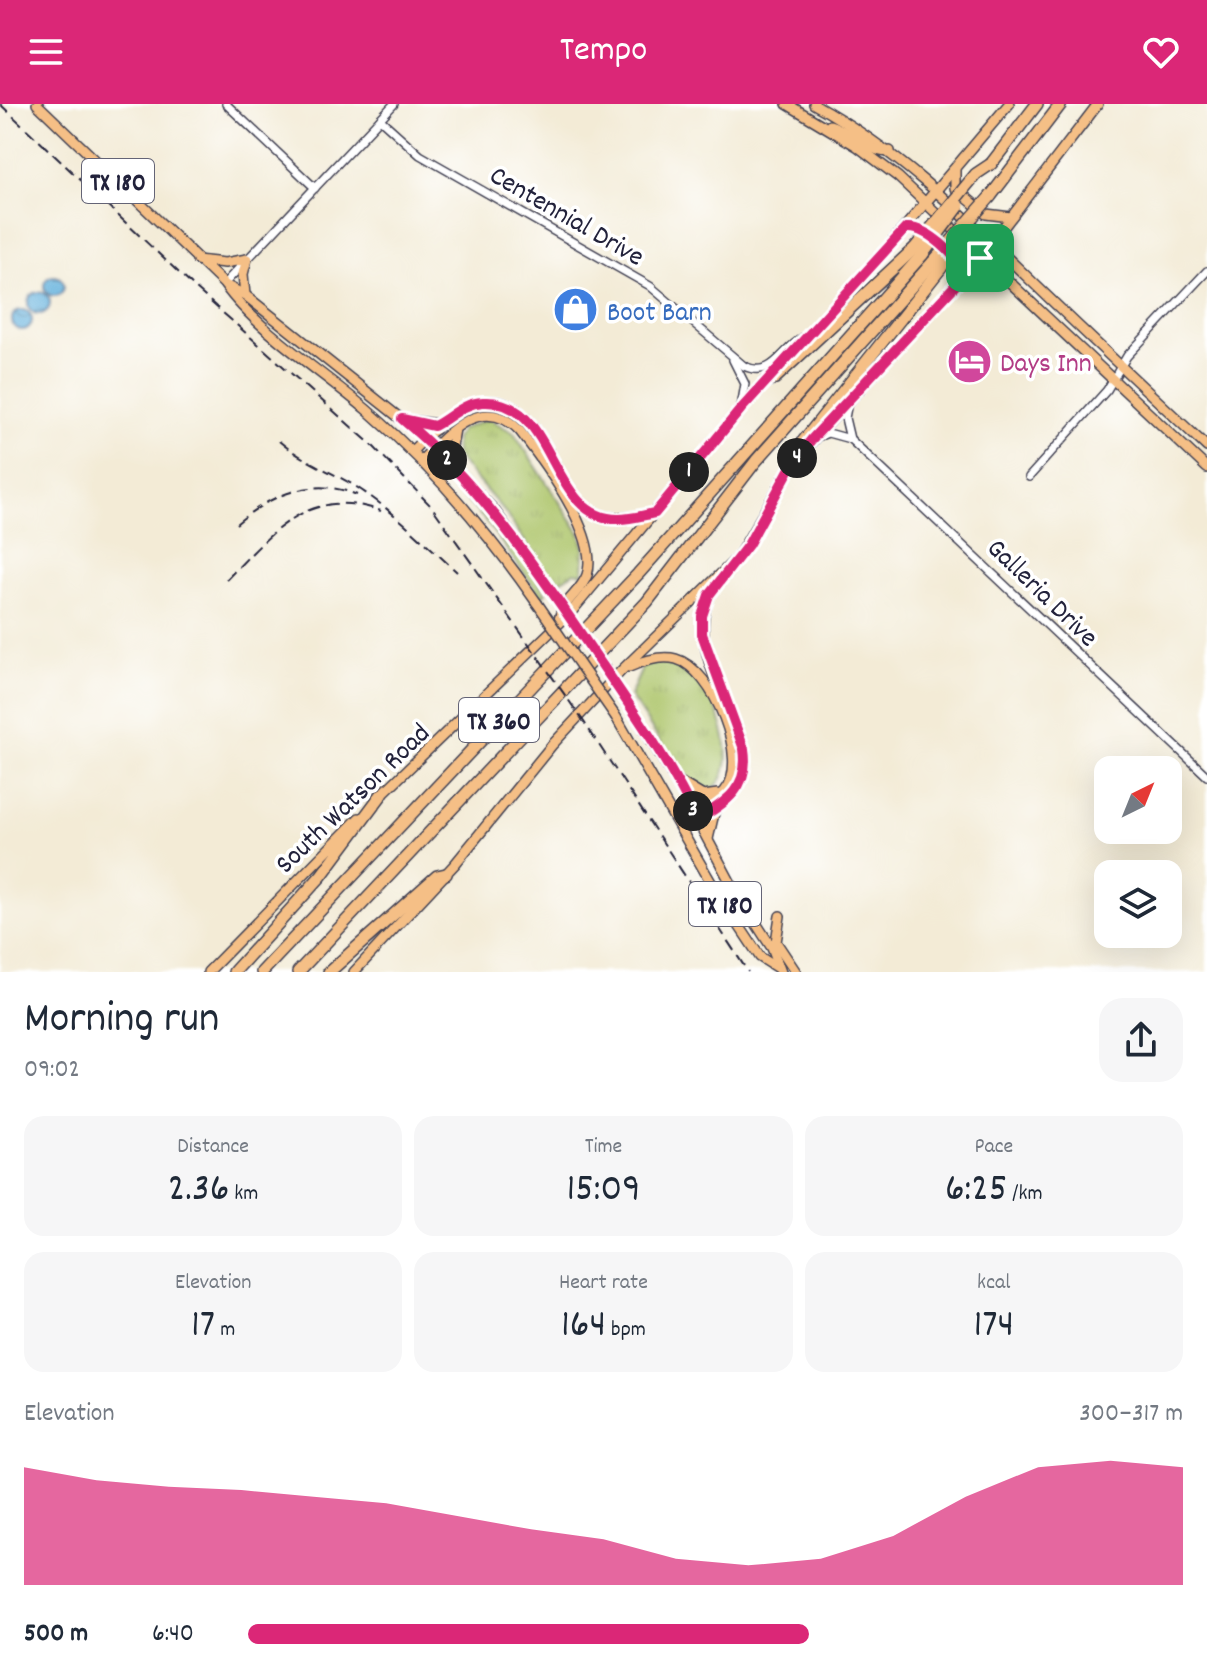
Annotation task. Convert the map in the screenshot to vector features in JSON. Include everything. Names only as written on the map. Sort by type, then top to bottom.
[{"type":"highway","points":[[794,461],[797,449],[928,258],[976,174],[991,164],[1037,104]]},
{"type":"highway","name":"TX 360","points":[[262,972],[638,574],[928,258],[976,214],[1061,104]]},
{"type":"highway","points":[[766,381],[775,378],[928,258]]},
{"type":"highway","name":"TX 360","points":[[298,972],[647,602],[756,461],[928,258]]},
{"type":"highway","points":[[234,972],[321,876],[382,794]]},
{"type":"highway","points":[[329,972],[437,876],[446,874]]},
{"type":"main road","name":"TX 180","points":[[37,104],[224,284],[238,304],[422,460],[481,525],[616,717],[716,891],[760,957],[780,970]]},
{"type":"main road","points":[[787,104],[880,162],[1207,468]]},
{"type":"main road","points":[[814,104],[890,151],[937,191],[1207,447]]},
{"type":"main road","name":"South Watson Road","points":[[208,972],[382,794],[486,697],[559,622],[741,409],[906,228],[1009,104]]},
{"type":"main road","points":[[354,972],[446,874],[534,765],[622,670],[748,545],[794,461],[980,258],[1098,104]]},
{"type":"main road","points":[[822,124],[850,132],[879,151],[890,151]]},
{"type":"main road","points":[[956,167],[955,188],[986,214],[1011,217]]},
{"type":"main road","points":[[906,228],[920,228],[961,264],[965,275]]},
{"type":"main road","points":[[1003,228],[1006,256]]},
{"type":"main road","points":[[197,260],[228,263],[247,259],[243,274],[245,295]]},
{"type":"main road","points":[[965,275],[980,269],[998,275]]},
{"type":"main road","name":"TX 180","points":[[224,284],[245,295],[425,438],[494,510],[629,704],[772,948],[780,970]]},
{"type":"main road","points":[[412,451],[462,407],[482,402],[509,407],[532,426],[573,495],[590,510],[616,520],[655,513]]},
{"type":"main road","points":[[422,460],[455,427],[481,414],[511,421],[534,448],[586,534],[590,567],[585,581],[560,611],[559,622]]},
{"type":"main road","points":[[402,419],[426,425],[441,423]]},
{"type":"main road","points":[[455,427],[451,452],[456,468]]},
{"type":"main road","points":[[677,819],[715,809],[730,798],[741,784],[746,760],[702,634],[705,603],[723,573]]},
{"type":"main road","points":[[622,670],[647,660],[676,659],[702,676],[711,690],[735,758],[731,778],[722,793],[682,828]]},
{"type":"main road","points":[[675,779],[703,796],[722,793]]},
{"type":"main road","points":[[708,842],[715,809]]},
{"type":"main road","points":[[780,916],[776,942],[796,972]]},
{"type":"street","points":[[226,104],[315,188]]},
{"type":"street","points":[[224,284],[394,104]]},
{"type":"street","name":"Centennial Drive","points":[[380,119],[420,155],[650,286],[729,355],[756,371],[765,370],[808,335]]},
{"type":"street","points":[[1029,477],[1111,381],[1120,365],[1207,271]]},
{"type":"street","name":"Centennial Drive","points":[[729,355],[745,384],[741,409]]},
{"type":"street","points":[[812,439],[828,433],[850,439],[845,418],[849,400]]},
{"type":"street","name":"Galleria Drive","points":[[850,439],[1207,776]]},
{"type":"green space","points":[[489,419],[514,433],[580,533],[584,548],[583,573],[574,572],[555,585],[504,511],[456,456],[455,439],[462,429]]},
{"type":"green space","points":[[437,460],[467,486],[496,521],[546,593],[542,597],[484,519],[439,470]]},
{"type":"green space","points":[[664,661],[693,672],[711,697],[718,715],[727,752],[725,769],[719,782],[707,791],[687,782],[630,696],[644,664]]},
{"type":"water","points":[[50,276],[58,276],[64,286],[58,296],[50,296],[44,290],[44,282]]},
{"type":"water","points":[[39,292],[47,295],[50,303],[47,311],[39,314],[31,311],[28,303],[31,295]]},
{"type":"water","points":[[18,310],[26,310],[32,320],[26,330],[18,330],[12,324],[12,316]]},
{"type":"railway","points":[[0,104],[195,288],[373,446],[432,507],[584,722],[748,972]]},
{"type":"railway","points":[[279,441],[372,497],[457,572]]},
{"type":"railway","points":[[236,524],[278,497],[308,488],[324,487],[357,495]]},
{"type":"railway","points":[[226,580],[276,531],[312,509],[332,504],[381,511]]},
{"type":"place","name":"Boot Barn","points":[[576,310]]},
{"type":"place","name":"Days Inn","points":[[969,361]]},
{"type":"route","points":[[980,258],[965,275],[961,264],[920,228],[906,228],[741,409],[655,513],[616,520],[590,510],[573,495],[532,426],[517,411],[502,404],[482,402],[462,407],[434,426],[402,419],[462,475],[519,543],[653,741],[697,820],[730,798],[741,784],[746,768],[744,749],[704,644],[702,616],[709,595],[723,573],[748,545],[794,461],[812,439],[965,275],[980,269],[998,275],[980,258]]}]
